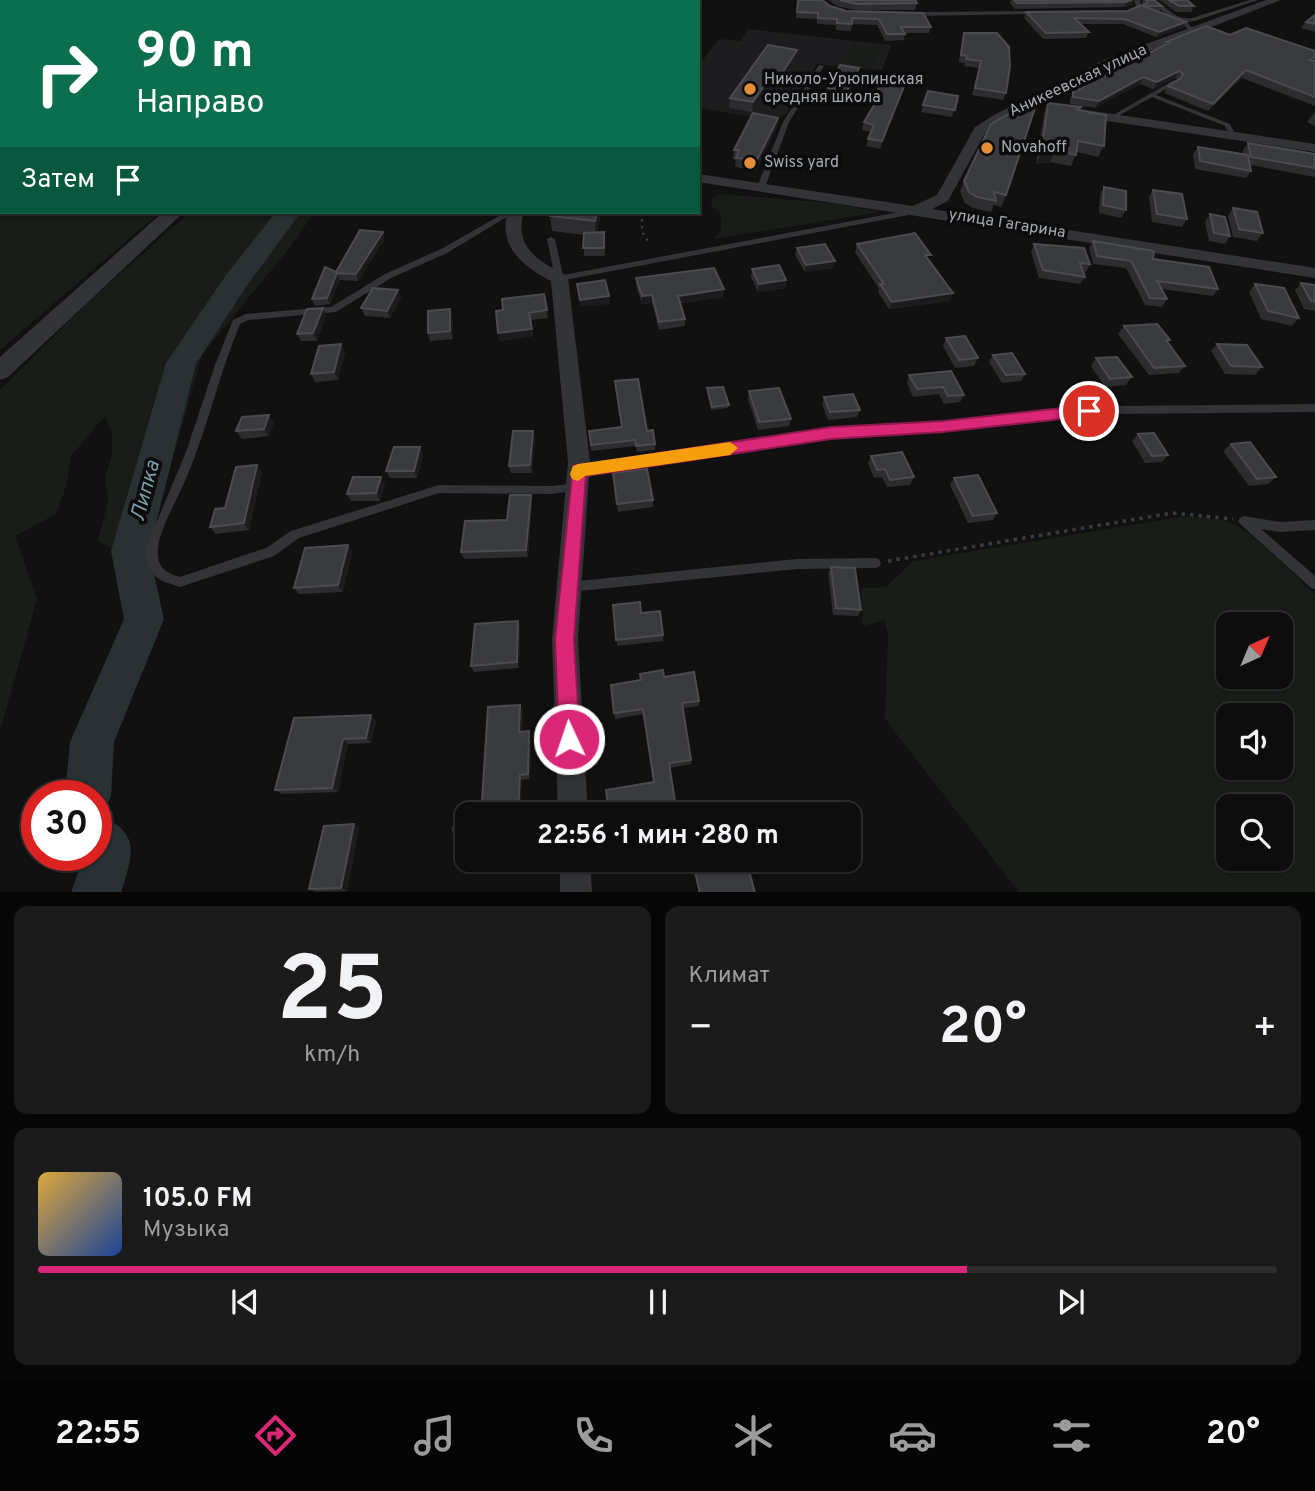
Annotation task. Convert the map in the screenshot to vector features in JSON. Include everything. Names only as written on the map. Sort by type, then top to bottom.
[{"type":"street","name":"Аникеевская улица","points":[[918,210],[943,198],[980,130],[1025,104],[1187,25],[1276,0]]},
{"type":"street","points":[[1025,104],[1315,148]]},
{"type":"street","name":"улица Гагарина","points":[[700,178],[1315,273]]},
{"type":"street","points":[[0,371],[171,214]]},
{"type":"street","points":[[515,214],[512,232],[516,245],[526,259],[543,272],[559,278],[578,479],[565,639],[572,802]]},
{"type":"street","points":[[575,872],[576,892]]},
{"type":"lane","points":[[1125,12],[1139,7],[1137,0]]},
{"type":"lane","points":[[1152,0],[1187,25],[1193,20],[1255,0]]},
{"type":"lane","points":[[903,14],[1042,13]]},
{"type":"lane","points":[[761,187],[786,122],[821,66]]},
{"type":"lane","points":[[1111,118],[1174,82]]},
{"type":"lane","points":[[1151,95],[1228,125],[1233,136]]},
{"type":"lane","points":[[551,239],[559,278],[918,210]]},
{"type":"lane","points":[[507,214],[443,251],[388,275],[333,310],[246,317],[236,322],[225,346],[189,461],[157,532],[151,559],[157,570],[167,579],[180,582],[270,552],[295,534],[439,489],[552,490],[578,479],[831,433],[943,426],[1089,411]]},
{"type":"lane","points":[[1113,410],[1315,408]]},
{"type":"lane","points":[[1244,521],[1280,527],[1315,525]]},
{"type":"lane","points":[[1244,521],[1315,584]]},
{"type":"lane","points":[[569,587],[797,564],[875,563]]},
{"type":"path","points":[[642,214],[642,232],[648,241]]},
{"type":"path","points":[[875,563],[1172,513],[1244,521]]},
{"type":"shaded area","name":"Николо-Урюпинская средняя школа","points":[[748,29],[891,45],[882,70],[817,64],[785,115],[774,120],[700,108],[700,63],[719,39],[740,41]]},
{"type":"shaded area","points":[[853,45],[880,49],[873,68],[845,63]]},
{"type":"shaded area","points":[[719,194],[832,203],[881,212],[713,239],[721,231],[721,214],[711,205],[712,199]]},
{"type":"shaded area","points":[[0,214],[158,214],[0,350]]},
{"type":"shaded area","points":[[188,214],[314,214],[202,355],[167,479],[166,492],[114,549],[98,541],[108,501],[105,478],[112,454],[112,433],[105,416],[71,456],[66,487],[56,514],[15,536],[37,599],[0,732],[0,390],[87,303]]},
{"type":"shaded area","points":[[1181,517],[1212,518],[1240,528],[1263,545],[1315,594],[1315,892],[1019,892],[885,719],[888,635],[884,620],[863,626],[861,588],[886,587],[913,561]]},
{"type":"building","points":[[798,0],[822,0],[830,6],[846,11],[923,13],[931,27],[901,27],[905,34],[887,34],[879,19],[852,18],[852,24],[837,23],[837,19],[818,18],[818,13],[797,12]]},
{"type":"building","points":[[840,0],[915,0],[917,3],[857,4]]},
{"type":"building","points":[[1014,0],[1132,0],[1017,3]]},
{"type":"building","points":[[1146,0],[1154,0],[1162,6],[1143,6],[1186,22],[1159,32],[1125,19],[1074,18],[1089,32],[1046,33],[1026,12],[1128,11],[1147,3]]},
{"type":"building","points":[[1169,0],[1187,0],[1194,6],[1179,6]]},
{"type":"building","points":[[1315,15],[1315,24],[1306,22]]},
{"type":"building","points":[[1206,26],[1230,35],[1246,28],[1315,51],[1315,57],[1310,60],[1315,61],[1315,97],[1246,70],[1213,104],[1168,86],[1181,78],[1183,74],[1179,71],[1157,82],[1143,77],[1099,101],[1073,97],[1073,92],[1169,43],[1166,42]]},
{"type":"building","points":[[964,33],[997,33],[1009,47],[1010,67],[1006,93],[975,88],[981,61],[966,59],[967,56],[961,55]]},
{"type":"building","points":[[768,45],[797,50],[781,75],[772,74],[753,102],[730,98]]},
{"type":"building","points":[[840,65],[859,68],[847,91],[828,88]]},
{"type":"building","points":[[890,76],[907,79],[882,141],[868,139],[874,125],[864,122],[879,97],[875,97],[881,83],[887,84]]},
{"type":"building","points":[[928,91],[958,96],[955,110],[923,105]]},
{"type":"building","points":[[1048,103],[1081,107],[1077,110],[1106,115],[1104,146],[1078,141],[1076,155],[1055,150],[1041,153]]},
{"type":"building","points":[[1036,105],[1006,195],[994,192],[996,201],[977,197],[969,192],[964,181],[991,124],[1021,107]]},
{"type":"building","points":[[753,113],[778,118],[757,160],[736,158],[739,150],[734,150]]},
{"type":"building","points":[[1248,143],[1315,154],[1315,168],[1251,157]]},
{"type":"building","points":[[1198,147],[1248,155],[1251,171],[1200,161]]},
{"type":"building","points":[[1104,187],[1126,191],[1126,210],[1103,205]]},
{"type":"building","points":[[1153,190],[1182,194],[1187,219],[1157,214]]},
{"type":"building","points":[[1233,208],[1257,212],[1263,233],[1239,229]]},
{"type":"building","points":[[551,214],[597,214],[595,221],[550,216]]},
{"type":"building","points":[[1210,214],[1225,217],[1230,236],[1214,233]]},
{"type":"building","points":[[360,230],[383,232],[356,274],[337,273],[327,298],[312,299],[325,267],[336,272]]},
{"type":"building","points":[[604,232],[604,248],[583,248],[584,233]]},
{"type":"building","points":[[915,233],[931,255],[925,255],[953,293],[892,302],[880,284],[884,284],[857,244]]},
{"type":"building","points":[[1093,241],[1154,251],[1153,259],[1209,267],[1218,289],[1157,281],[1167,299],[1150,298],[1131,261],[1097,256]]},
{"type":"building","points":[[825,244],[835,261],[806,265],[797,248]]},
{"type":"building","points":[[1034,244],[1084,248],[1090,264],[1080,263],[1085,277],[1043,270]]},
{"type":"building","points":[[779,265],[786,280],[759,284],[752,269]]},
{"type":"building","points":[[714,268],[724,289],[678,296],[685,319],[659,322],[652,295],[642,296],[636,278]]},
{"type":"building","points":[[605,280],[609,296],[580,300],[577,284]]},
{"type":"building","points":[[1301,283],[1315,285],[1315,302],[1311,301]]},
{"type":"building","points":[[1255,284],[1284,288],[1299,318],[1268,311]]},
{"type":"building","points":[[373,288],[398,290],[387,311],[361,308]]},
{"type":"building","points":[[544,294],[547,310],[529,313],[532,329],[498,333],[496,311],[503,310],[502,299]]},
{"type":"building","points":[[323,308],[313,333],[297,334],[307,309]]},
{"type":"building","points":[[450,309],[450,331],[428,333],[428,311]]},
{"type":"building","points":[[1157,324],[1185,366],[1154,368],[1124,326]]},
{"type":"building","points":[[965,336],[978,358],[959,360],[946,338]]},
{"type":"building","points":[[341,344],[334,372],[311,374],[319,346]]},
{"type":"building","points":[[1217,344],[1247,345],[1262,367],[1231,366]]},
{"type":"building","points":[[1012,353],[1025,374],[1006,375],[993,355]]},
{"type":"building","points":[[1117,357],[1132,377],[1110,379],[1096,358]]},
{"type":"building","points":[[951,371],[964,395],[948,396],[943,387],[917,389],[909,375]]},
{"type":"building","points":[[638,379],[647,431],[653,430],[655,444],[636,446],[635,440],[591,445],[589,431],[622,427],[615,381]]},
{"type":"building","points":[[723,387],[729,405],[712,407],[707,388]]},
{"type":"building","points":[[779,388],[791,419],[759,422],[749,391]]},
{"type":"building","points":[[853,394],[860,410],[830,412],[824,397]]},
{"type":"building","points":[[269,415],[264,429],[236,431],[242,417]]},
{"type":"building","points":[[513,431],[533,431],[530,465],[509,466]]},
{"type":"building","points":[[1154,433],[1168,455],[1152,456],[1138,434]]},
{"type":"building","points":[[1250,442],[1276,477],[1257,479],[1231,444]]},
{"type":"building","points":[[394,447],[420,447],[414,471],[386,471]]},
{"type":"building","points":[[902,452],[914,477],[890,480],[885,469],[877,470],[871,456]]},
{"type":"building","points":[[257,465],[244,523],[210,527],[215,509],[225,508],[236,467]]},
{"type":"building","points":[[647,469],[653,500],[617,504],[613,473]]},
{"type":"building","points":[[978,475],[997,513],[973,516],[954,478]]},
{"type":"building","points":[[353,477],[381,477],[376,493],[347,494]]},
{"type":"building","points":[[510,495],[531,495],[526,550],[461,552],[465,521],[507,520]]},
{"type":"building","points":[[348,545],[338,585],[294,588],[305,548]]},
{"type":"building","points":[[831,567],[855,568],[861,610],[836,608]]},
{"type":"building","points":[[640,602],[641,613],[660,611],[663,635],[616,640],[613,605]]},
{"type":"building","points":[[518,621],[517,662],[471,666],[475,624]]},
{"type":"building","points":[[663,670],[664,677],[694,672],[699,701],[682,703],[691,760],[669,763],[675,802],[608,802],[606,790],[654,782],[643,709],[614,713],[611,685],[641,680],[640,674]]},
{"type":"building","points":[[520,705],[519,732],[529,731],[528,774],[520,775],[519,802],[474,802],[482,801],[488,707]]},
{"type":"building","points":[[371,715],[366,738],[343,739],[332,788],[275,790],[294,718]]},
{"type":"building","points":[[354,824],[341,888],[309,889],[324,826]]},
{"type":"building","points":[[695,872],[749,872],[755,892],[700,892]]},
{"type":"waterway","name":"Липка","points":[[89,780],[92,742],[144,619],[130,551],[181,363],[236,281],[287,214]]},
{"type":"waterway","name":"Липка","points":[[96,892],[103,871]]},
{"type":"slow traffic","points":[[578,474],[578,471],[730,448]]},
{"type":"place","name":"Николо-Урюпинская средняя школа","points":[[750,89]]},
{"type":"place","name":"Novahoff","points":[[987,148]]},
{"type":"place","name":"Swiss yard","points":[[750,163]]},
{"type":"route","points":[[569,739],[565,639],[578,471],[831,433],[943,426],[1089,411]]}]
